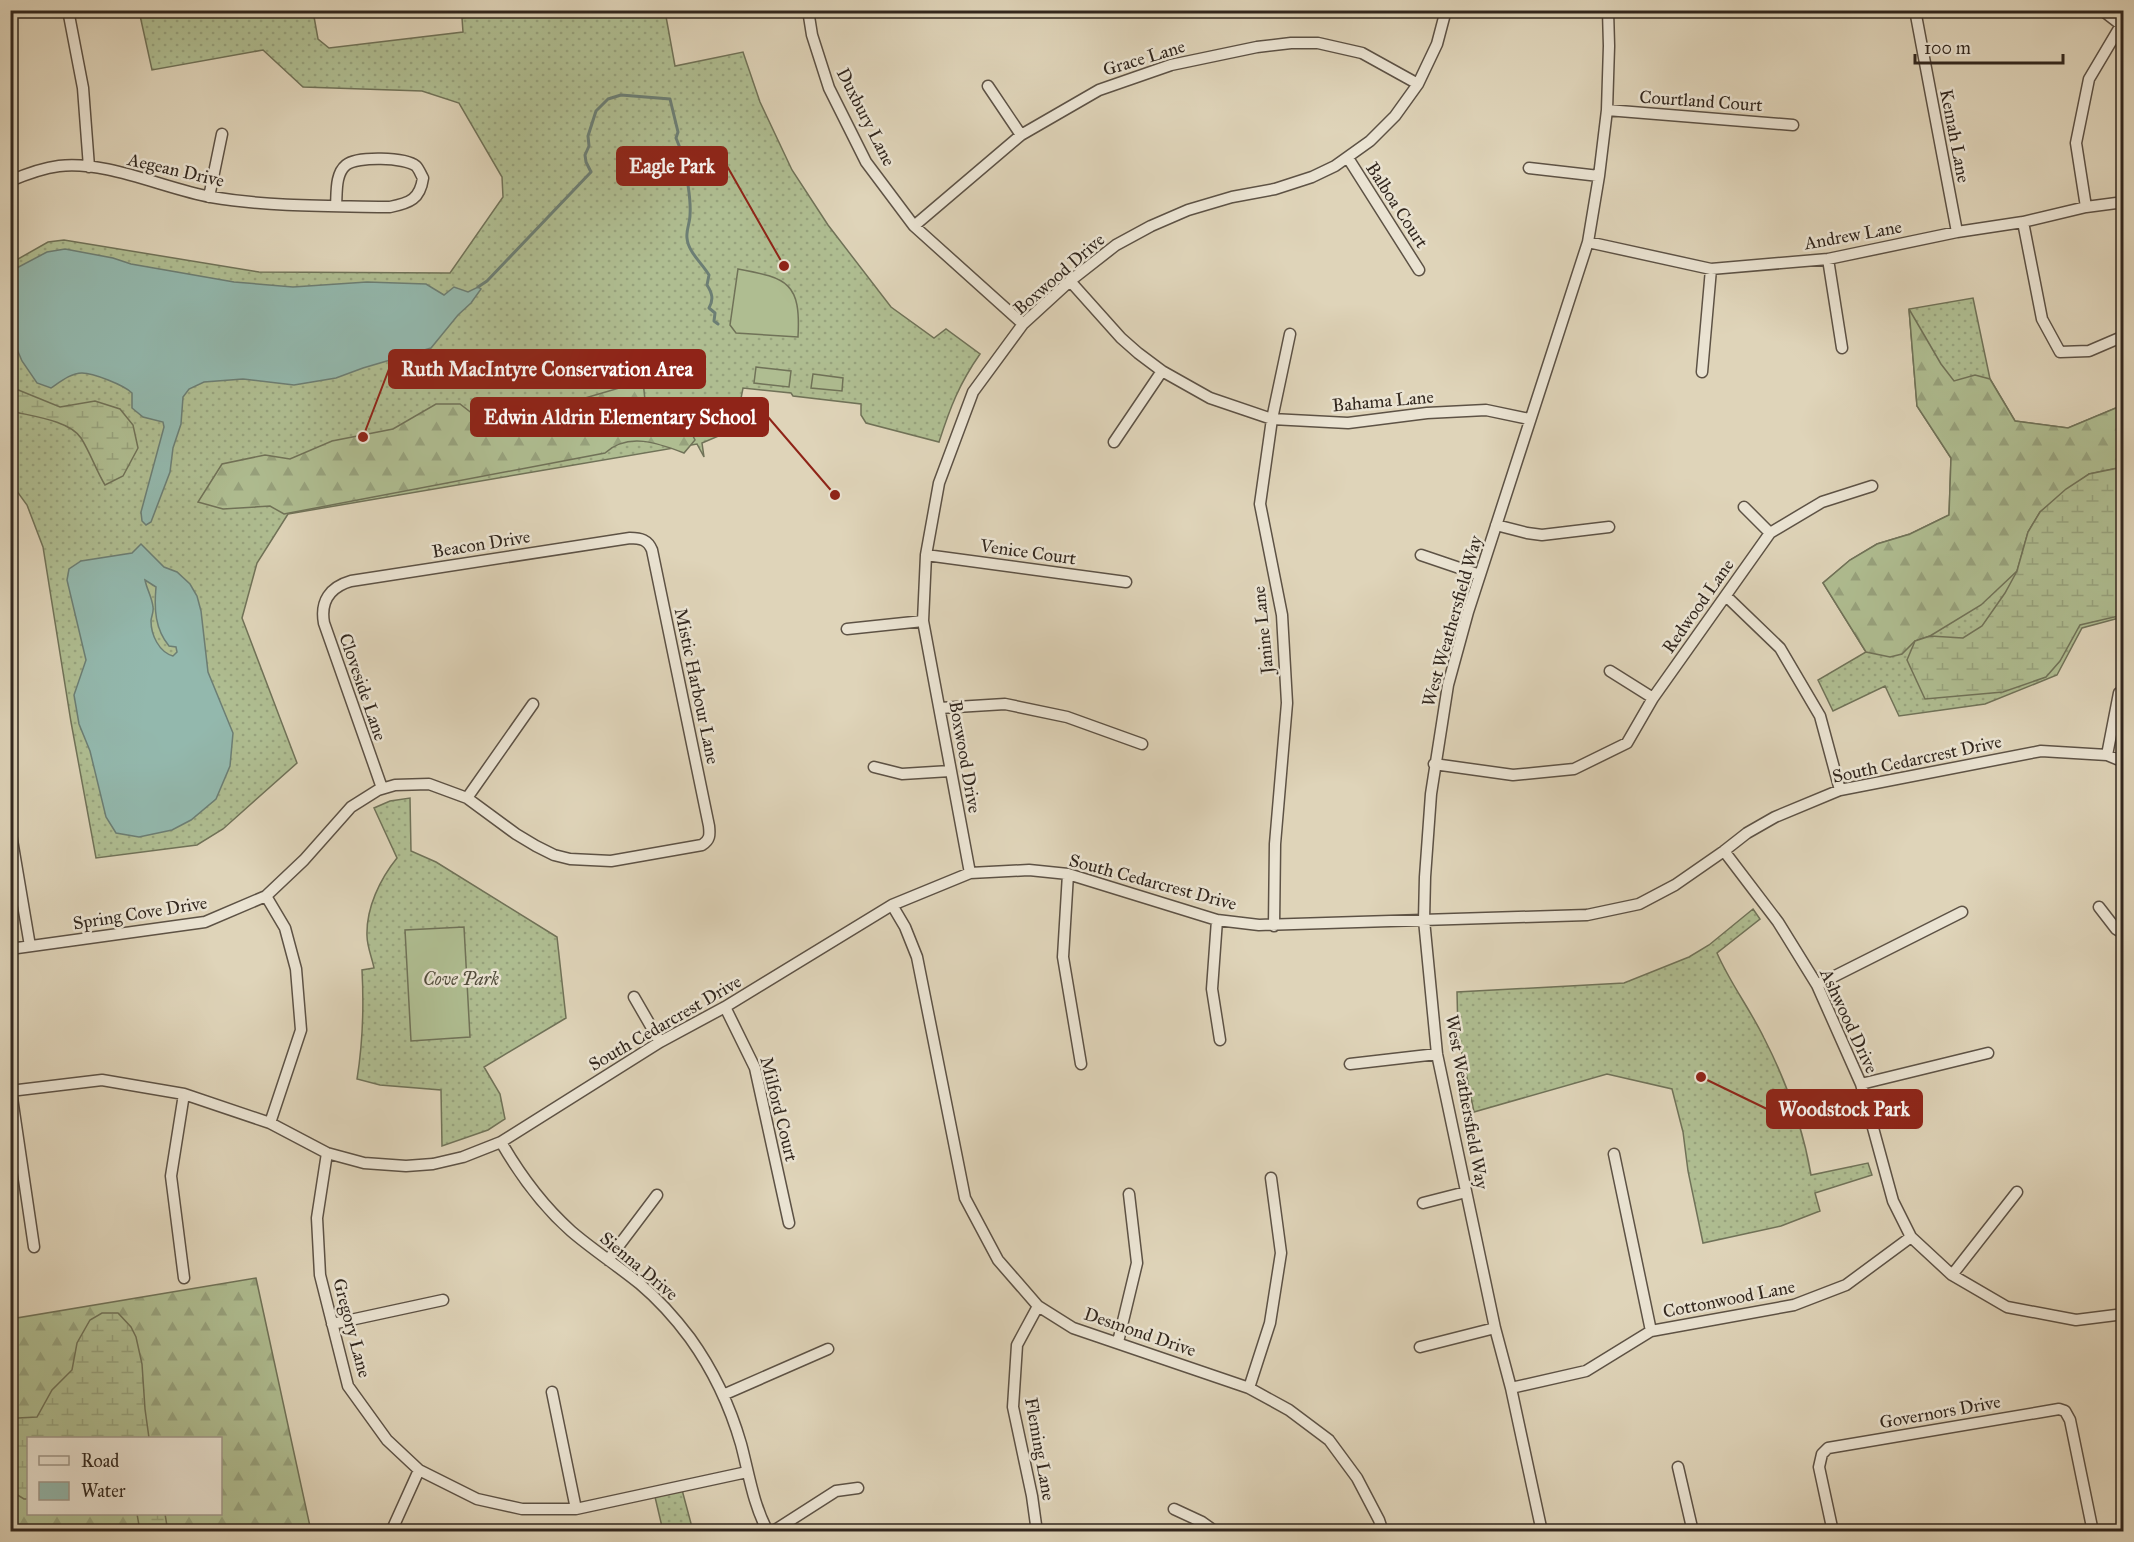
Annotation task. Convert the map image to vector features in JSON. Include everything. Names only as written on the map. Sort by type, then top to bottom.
[{"type":"street","points":[[68,10],[83,88],[89,166]]},
{"type":"street","name":"Duxbury Lane","points":[[808,10],[812,35],[829,88],[866,162],[914,226],[1023,324]]},
{"type":"street","name":"Boxwood Drive","points":[[970,873],[923,621],[926,555],[939,483],[973,392],[1023,324],[1070,281],[1116,245],[1150,226],[1215,202],[1275,189],[1320,174],[1370,141],[1391,121],[1418,84],[1437,44],[1446,10]]},
{"type":"street","name":"West Weathersfield Way","points":[[1542,1532],[1511,1388],[1495,1328],[1437,1054],[1424,921],[1427,838],[1434,764],[1448,685],[1529,419],[1588,242],[1599,176],[1606,110],[1608,10]]},
{"type":"street","name":"Kemah Lane","points":[[1915,10],[1957,232]]},
{"type":"street","points":[[2086,207],[2076,142],[2089,79],[2122,22],[2102,10]]},
{"type":"street","name":"Grace Lane","points":[[914,226],[1021,135],[1099,90],[1148,72],[1202,58],[1291,43],[1318,43],[1362,53],[1418,84]]},
{"type":"street","points":[[988,86],[1021,135]]},
{"type":"street","name":"Courtland Court","points":[[1606,110],[1793,125]]},
{"type":"street","points":[[209,196],[222,134]]},
{"type":"street","name":"Balboa Court","points":[[1347,158],[1419,270]]},
{"type":"street","name":"Aegean Drive","points":[[10,181],[58,166],[89,166],[209,196],[274,205],[390,207],[408,203],[417,197],[423,178],[417,167],[407,161],[399,159],[357,160],[346,165],[339,175],[336,206]]},
{"type":"street","points":[[1529,168],[1599,176]]},
{"type":"street","name":"Andrew Lane","points":[[1588,242],[1711,269],[1828,259],[1957,232],[2023,222],[2086,207],[2124,202]]},
{"type":"street","points":[[2023,222],[2042,319],[2060,352],[2089,351],[2124,336]]},
{"type":"street","points":[[1828,259],[1842,348]]},
{"type":"street","points":[[1702,372],[1711,269]]},
{"type":"street","name":"Bahama Lane","points":[[1070,281],[1121,338],[1162,371],[1210,398],[1272,418],[1348,423],[1486,410],[1529,419]]},
{"type":"street","name":"Janine Lane","points":[[1274,926],[1275,844],[1287,703],[1282,615],[1260,504],[1272,418],[1290,334]]},
{"type":"street","points":[[1114,442],[1162,371]]},
{"type":"street","name":"Redwood Lane","points":[[1434,764],[1513,775],[1574,769],[1627,743],[1653,698],[1770,533],[1822,502],[1872,486]]},
{"type":"street","points":[[1744,507],[1770,533]]},
{"type":"street","points":[[1496,525],[1542,535],[1609,527]]},
{"type":"street","name":"Beacon Drive","points":[[328,595],[338,585],[351,581],[630,538],[644,540]]},
{"type":"street","name":"Mistic Harbour Lane","points":[[644,540],[652,550],[709,826],[710,835],[707,841]]},
{"type":"street","name":"Venice Court","points":[[926,555],[1126,582]]},
{"type":"street","points":[[1421,555],[1480,575]]},
{"type":"street","name":"Cloveside Lane","points":[[328,595],[324,605],[324,623],[382,788]]},
{"type":"street","points":[[1726,596],[1780,648],[1820,716],[1840,790]]},
{"type":"street","points":[[846,629],[923,621]]},
{"type":"street","points":[[1610,671],[1653,698]]},
{"type":"street","points":[[2107,755],[2119,693]]},
{"type":"street","points":[[466,798],[533,704]]},
{"type":"street","points":[[940,708],[1005,704],[1067,717],[1142,744]]},
{"type":"street","name":"South Cedarcrest Drive","points":[[11,1091],[102,1080],[184,1094],[270,1123],[327,1153],[364,1163],[406,1166],[433,1164],[464,1157],[501,1142],[660,1042],[725,1007],[892,905],[970,873],[1029,870],[1068,874],[1217,920],[1274,926],[1587,915],[1639,904],[1676,885],[1747,833],[1775,817],[1840,790],[2042,751],[2107,755],[2124,762]]},
{"type":"street","points":[[874,767],[902,774],[950,771]]},
{"type":"street","name":"Spring Cove Drive","points":[[10,950],[205,922],[266,896],[304,860],[351,807],[382,788],[420,783],[438,787],[466,798],[536,846],[554,855],[570,859],[611,861],[694,848],[707,841]]},
{"type":"street","points":[[10,828],[30,946]]},
{"type":"street","name":"Ashwood Drive","points":[[1724,851],[1778,922],[1817,985],[1861,1084],[1893,1201],[1911,1237],[1952,1275],[2007,1307],[2076,1320],[2124,1314]]},
{"type":"street","points":[[1068,874],[1063,957],[1081,1064]]},
{"type":"street","points":[[266,896],[285,928],[296,969],[301,1030],[270,1123]]},
{"type":"street","name":"Desmond Drive","points":[[892,905],[905,927],[917,957],[965,1198],[998,1260],[1038,1306],[1073,1328],[1249,1388],[1290,1410],[1329,1440],[1357,1478],[1383,1532]]},
{"type":"street","points":[[2099,907],[2116,929],[2124,934]]},
{"type":"street","points":[[1817,985],[1962,912]]},
{"type":"street","points":[[1217,920],[1212,989],[1220,1040]]},
{"type":"street","points":[[634,997],[660,1042]]},
{"type":"street","name":"Milford Court","points":[[725,1007],[749,1053],[758,1078],[789,1223]]},
{"type":"street","points":[[1861,1084],[1988,1053]]},
{"type":"street","points":[[1350,1064],[1437,1054]]},
{"type":"street","points":[[11,1091],[34,1247]]},
{"type":"street","points":[[184,1094],[171,1176],[184,1278]]},
{"type":"street","name":"Sienna Drive","points":[[501,1142],[520,1172],[551,1212],[571,1231],[641,1284],[675,1319],[706,1362],[734,1423],[758,1511],[770,1532]]},
{"type":"street","name":"Gregory Lane","points":[[327,1153],[317,1218],[321,1275],[348,1386],[387,1440],[420,1470],[477,1499],[522,1509],[576,1509],[747,1472]]},
{"type":"street","points":[[1614,1154],[1651,1330]]},
{"type":"street","points":[[1249,1388],[1270,1323],[1281,1253],[1271,1178]]},
{"type":"street","points":[[1423,1203],[1466,1192]]},
{"type":"street","points":[[1952,1275],[2017,1192]]},
{"type":"street","points":[[1118,1342],[1137,1263],[1129,1194]]},
{"type":"street","points":[[608,1260],[657,1195]]},
{"type":"street","name":"Cottonwood Lane","points":[[1511,1388],[1586,1371],[1651,1330],[1794,1305],[1846,1285],[1911,1237]]},
{"type":"street","points":[[332,1324],[442,1300]]},
{"type":"street","name":"Fleming Lane","points":[[1037,1532],[1032,1496],[1013,1407],[1017,1345],[1038,1306]]},
{"type":"street","points":[[1420,1347],[1495,1328]]},
{"type":"street","points":[[723,1395],[828,1349]]},
{"type":"street","points":[[552,1392],[576,1509]]},
{"type":"street","name":"Governors Drive","points":[[1833,1532],[1819,1467],[1822,1454],[1833,1446],[2052,1409],[2065,1411],[2070,1420],[2093,1532]]},
{"type":"street","points":[[1678,1467],[1693,1532]]},
{"type":"street","points":[[391,1532],[420,1470]]},
{"type":"street","points":[[770,1532],[836,1491],[858,1488]]},
{"type":"street","points":[[1174,1509],[1202,1522],[1216,1532]]},
{"type":"green space","points":[[139,11],[313,11],[318,39],[329,48],[463,32],[462,18],[513,11],[665,11],[675,66],[743,52],[760,102],[792,170],[828,225],[891,307],[934,338],[946,329],[980,354],[956,396],[939,442],[866,423],[861,415],[861,404],[743,388],[735,429],[702,443],[704,457],[697,444],[288,514],[257,563],[242,618],[297,763],[223,829],[197,845],[96,858],[43,547],[27,505],[11,483],[11,263],[48,242],[64,240],[259,272],[450,273],[503,197],[502,177],[459,103],[422,91],[303,87],[263,50],[152,70]]},
{"type":"green space","points":[[738,269],[769,276],[788,286],[794,294],[797,305],[798,337],[736,333],[730,325]]},
{"type":"green space","points":[[1973,298],[1990,379],[2015,421],[2068,428],[2123,405],[2123,617],[2082,628],[2057,675],[1985,704],[1899,716],[1885,686],[1833,711],[1818,680],[1866,652],[1823,583],[1850,560],[1877,544],[1910,534],[1949,515],[1951,458],[1917,406],[1909,309]]},
{"type":"green space","points":[[1909,309],[1941,364],[1954,381],[1975,375],[1990,379],[2015,421],[2068,428],[2123,405],[2124,463],[2123,467],[2089,474],[2040,512],[2028,532],[2017,571],[1981,605],[1930,636],[1915,641],[1902,654],[1890,657],[1866,652],[1823,583],[1850,560],[1877,544],[1910,534],[1949,515],[1951,458],[1917,406]]},
{"type":"green space","points":[[756,367],[791,371],[789,387],[754,383]]},
{"type":"green space","points":[[813,374],[843,378],[842,391],[811,388]]},
{"type":"green space","points":[[643,381],[645,400],[684,419],[695,440],[684,453],[654,443],[633,441],[623,443],[605,453],[284,514],[270,506],[223,509],[198,502],[222,464],[265,455],[290,459],[332,441],[393,429],[436,404],[460,404],[478,418],[512,413],[523,403],[575,401]]},
{"type":"green space","points":[[11,387],[60,407],[95,401],[120,409],[133,425],[138,448],[123,476],[105,485],[84,443],[75,432],[59,423],[11,411]]},
{"type":"green space","points":[[2123,467],[2123,615],[2080,625],[2060,661],[2046,677],[2003,692],[1925,699],[1907,660],[1915,641],[1930,636],[1963,638],[1982,626],[2017,571],[2028,532],[2040,512],[2066,489],[2089,474]]},
{"type":"green space","name":"Cove Park","points":[[410,798],[411,851],[436,862],[557,937],[566,1018],[484,1067],[500,1094],[505,1119],[488,1130],[442,1146],[441,1090],[380,1085],[357,1079],[361,1052],[362,970],[374,968],[367,940],[367,925],[375,894],[397,858],[374,808],[390,801]]},
{"type":"green space","points":[[1753,909],[1760,919],[1717,953],[1780,1071],[1793,1105],[1811,1175],[1868,1163],[1872,1175],[1815,1193],[1820,1211],[1781,1226],[1703,1243],[1688,1171],[1683,1132],[1672,1089],[1607,1074],[1474,1112],[1458,1034],[1457,992],[1624,983],[1689,957],[1709,945]]},
{"type":"green space","points":[[464,927],[470,1037],[411,1041],[405,930]]},
{"type":"green space","points":[[256,1278],[311,1531],[11,1532],[11,1319]]},
{"type":"green space","points":[[102,1313],[118,1313],[131,1327],[136,1337],[142,1364],[149,1437],[27,1437],[27,1499],[24,1499],[11,1491],[11,1425],[18,1418],[37,1417],[52,1390],[72,1370],[77,1343],[90,1320]]},
{"type":"green space","points":[[681,1486],[693,1531],[663,1531],[655,1497]]},
{"type":"green space","points":[[137,1515],[165,1515],[167,1526],[164,1531],[140,1531]]},
{"type":"water","points":[[65,249],[113,258],[131,264],[234,282],[293,287],[367,282],[426,284],[444,295],[454,287],[468,292],[478,287],[481,289],[431,348],[336,378],[294,385],[243,379],[204,382],[189,389],[183,397],[181,424],[173,448],[170,472],[151,522],[146,525],[142,521],[141,512],[164,427],[163,422],[143,417],[132,408],[132,393],[101,377],[78,373],[51,388],[37,383],[22,361],[11,335],[11,271],[47,252]]},
{"type":"water","points":[[141,544],[164,567],[177,572],[190,584],[197,596],[201,611],[208,672],[233,733],[230,766],[216,799],[191,820],[172,830],[139,837],[116,833],[106,817],[90,751],[79,724],[74,695],[86,660],[67,580],[69,569],[81,561],[132,553]],"holes":[[[145,580],[156,587],[155,603],[158,626],[169,646],[176,647],[177,652],[173,656],[160,647],[152,632],[153,607]]]},
{"type":"waterway","points":[[478,287],[487,281],[591,172],[585,155],[589,146],[588,136],[596,111],[608,99],[621,95],[670,99],[689,194],[688,243],[709,275],[707,285],[712,299],[709,308],[715,313],[714,321],[718,324]]},
{"type":"place","name":"Eagle Park","points":[[784,266]]},
{"type":"place","name":"Ruth MacIntyre Conservation Area","points":[[363,437]]},
{"type":"place","name":"Edwin Aldrin Elementary School","points":[[835,495]]},
{"type":"place","name":"Woodstock Park","points":[[1701,1077]]}]
